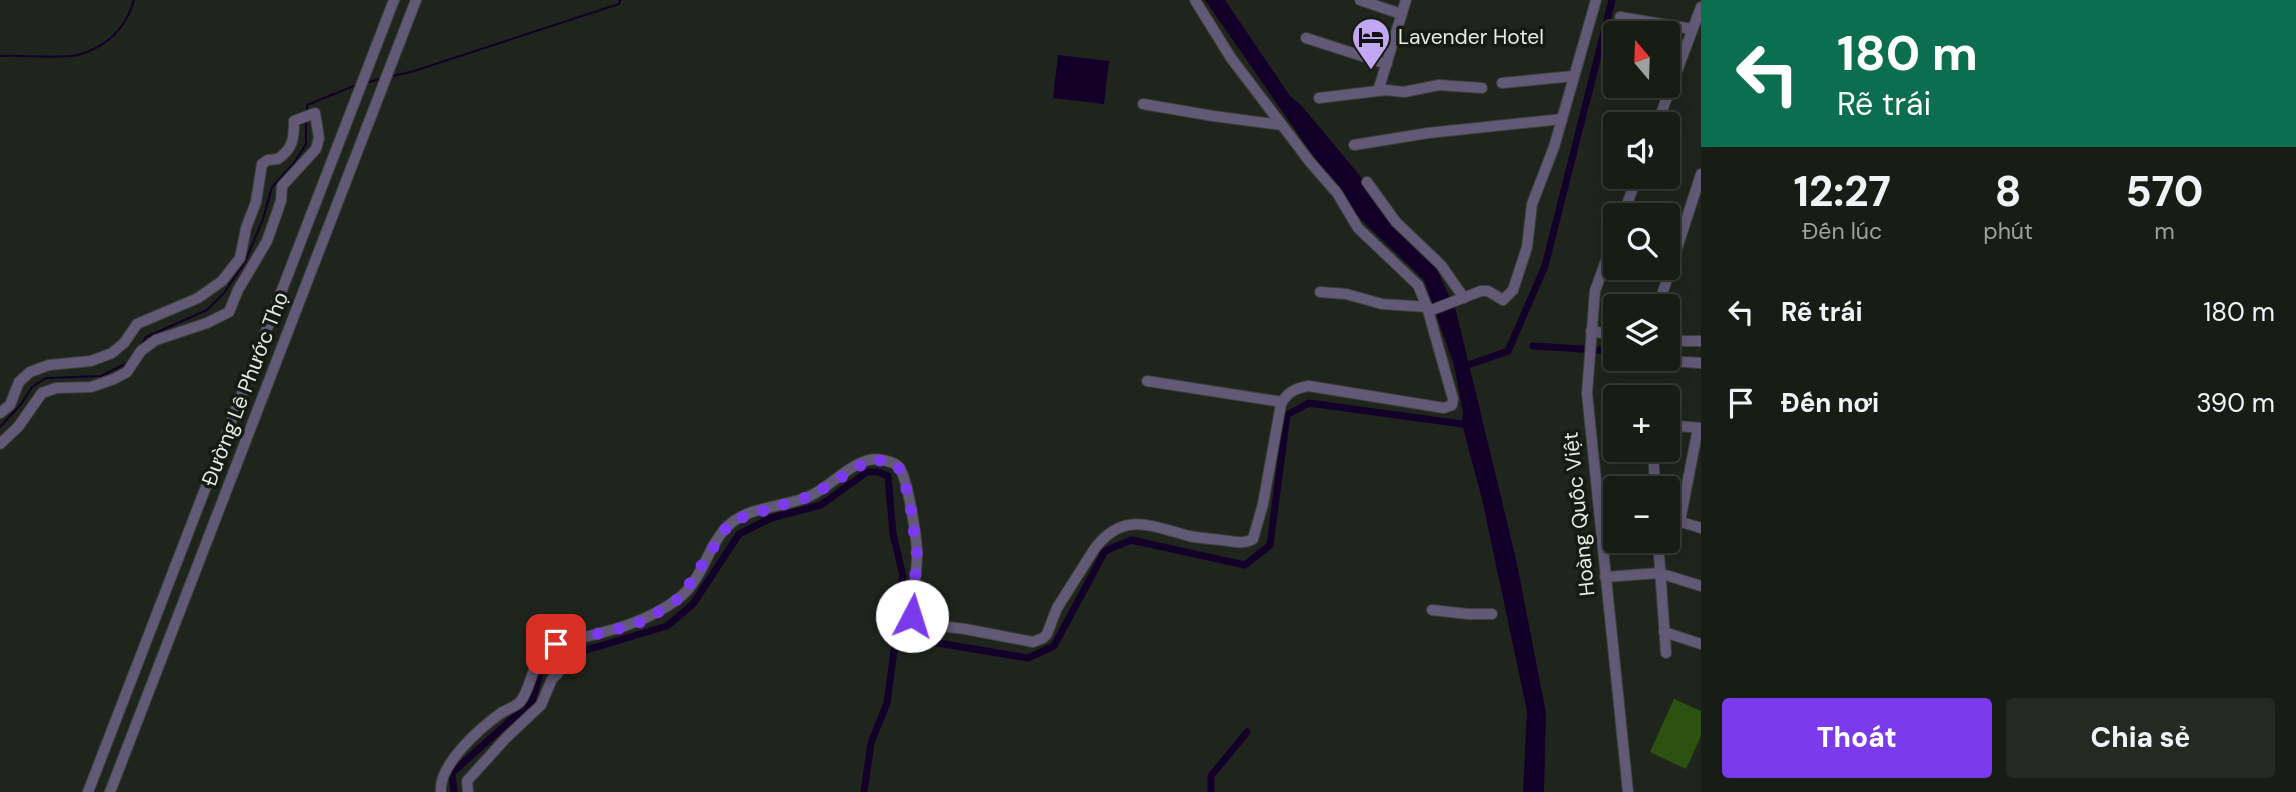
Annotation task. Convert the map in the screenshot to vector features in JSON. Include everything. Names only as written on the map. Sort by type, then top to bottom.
[{"type":"street","name":"Đường Lê Phước Thọ","points":[[88,792],[394,0]]},
{"type":"street","name":"Đường Lê Phước Thọ","points":[[110,792],[415,0]]},
{"type":"street","points":[[441,792],[440,782],[446,768],[489,723],[521,700],[532,672],[545,651],[556,644],[648,619],[685,592],[730,524],[752,513],[811,496],[863,462],[875,459],[898,466],[909,496],[917,554],[911,608],[913,620],[920,624],[965,629],[1027,643],[1038,641],[1046,634],[1057,607],[1101,540],[1125,525],[1155,526],[1192,536],[1243,543],[1253,540],[1282,402],[1292,391],[1310,386],[1444,408],[1452,405],[1453,399],[1429,309],[1418,285],[1362,232],[1337,192],[1310,162],[1231,58],[1195,0]]},
{"type":"street","points":[[1360,0],[1401,14]]},
{"type":"street","points":[[1378,91],[1406,0]]},
{"type":"street","points":[[1320,292],[1359,296],[1382,304],[1429,309],[1485,290],[1503,300],[1513,290],[1527,247],[1532,204],[1549,162],[1596,0]]},
{"type":"street","points":[[1662,112],[1701,7]]},
{"type":"street","points":[[1620,17],[1695,28]]},
{"type":"street","points":[[1306,38],[1387,64]]},
{"type":"street","points":[[1502,83],[1574,76]]},
{"type":"street","points":[[1319,98],[1378,91],[1404,92],[1439,85],[1482,88]]},
{"type":"street","points":[[1143,104],[1282,125]]},
{"type":"street","points":[[0,413],[10,405],[17,393],[19,382],[30,372],[49,365],[91,360],[112,353],[137,324],[198,298],[222,281],[240,258],[246,228],[256,202],[262,164],[278,159],[288,150],[294,141],[294,121],[315,113],[318,131],[316,149],[282,186],[281,201],[267,241],[238,290],[229,312],[207,323],[156,340],[141,351],[127,372],[114,379],[91,387],[56,388],[42,393],[18,427],[0,444]]},
{"type":"street","points":[[1354,145],[1428,133],[1562,119]]},
{"type":"street","points":[[328,174],[346,180]]},
{"type":"street","points":[[1662,294],[1701,174]]},
{"type":"street","points":[[1367,182],[1396,222],[1441,265],[1462,299]]},
{"type":"street","name":"Hoàng Quốc Việt","points":[[1603,269],[1595,291],[1587,393],[1628,792]]},
{"type":"street","points":[[1591,333],[1603,334]]},
{"type":"street","points":[[1680,341],[1701,341]]},
{"type":"street","points":[[1680,362],[1701,363]]},
{"type":"street","points":[[1147,381],[1282,402]]},
{"type":"street","points":[[1680,426],[1700,428],[1680,521],[1701,528]]},
{"type":"street","points":[[1658,553],[1666,653]]},
{"type":"street","points":[[1605,577],[1659,573],[1701,586]]},
{"type":"street","points":[[1432,610],[1492,614]]},
{"type":"street","points":[[1664,632],[1701,644]]},
{"type":"street","points":[[468,792],[467,781],[541,705],[552,679],[558,673]]},
{"type":"street","points":[[129,688],[147,695]]},
{"type":"green space","points":[[1674,699],[1701,711],[1701,736],[1686,769],[1650,752]]},
{"type":"shaded area","points":[[1205,0],[1225,0],[1290,96],[1301,105],[1360,176],[1385,217],[1434,263],[1456,311],[1516,559],[1546,713],[1544,792],[1523,792],[1527,711],[1482,499],[1462,424],[1463,412],[1454,365],[1424,280],[1350,209]]},
{"type":"shaded area","points":[[1058,55],[1109,61],[1104,104],[1053,98]]},
{"type":"waterway","points":[[0,56],[62,57],[78,55],[98,47],[120,28],[134,0]]},
{"type":"waterway","points":[[393,76],[619,4],[620,0]]},
{"type":"waterway","points":[[1471,364],[1508,351],[1545,266],[1612,0]]},
{"type":"waterway","points":[[365,83],[380,79]]},
{"type":"waterway","points":[[307,112],[307,105],[356,85]]},
{"type":"waterway","points":[[141,345],[146,337],[207,310],[224,293],[245,262],[263,219],[272,187],[294,163],[306,144],[306,121]]},
{"type":"waterway","points":[[1533,346],[1603,350]]},
{"type":"waterway","points":[[0,427],[22,403],[32,387],[46,378],[101,376],[127,363]]},
{"type":"waterway","points":[[896,636],[1028,658],[1054,646],[1105,551],[1131,540],[1245,565],[1270,545],[1287,415],[1309,403],[1462,424]]},
{"type":"waterway","points":[[454,792],[452,773],[532,701],[543,663],[667,626],[693,604],[739,534],[771,518],[821,505],[867,472],[878,472],[888,476],[893,534],[903,576],[893,622],[896,636],[887,703],[871,743],[864,792]]},
{"type":"waterway","points":[[1211,792],[1211,776],[1247,732]]},
{"type":"place","name":"Lavender Hotel","points":[[1371,71]]},
{"type":"route","points":[[556,644],[648,619],[681,597],[726,528],[737,519],[811,496],[863,462],[875,459],[898,466],[909,496],[917,554],[912,616]]}]
